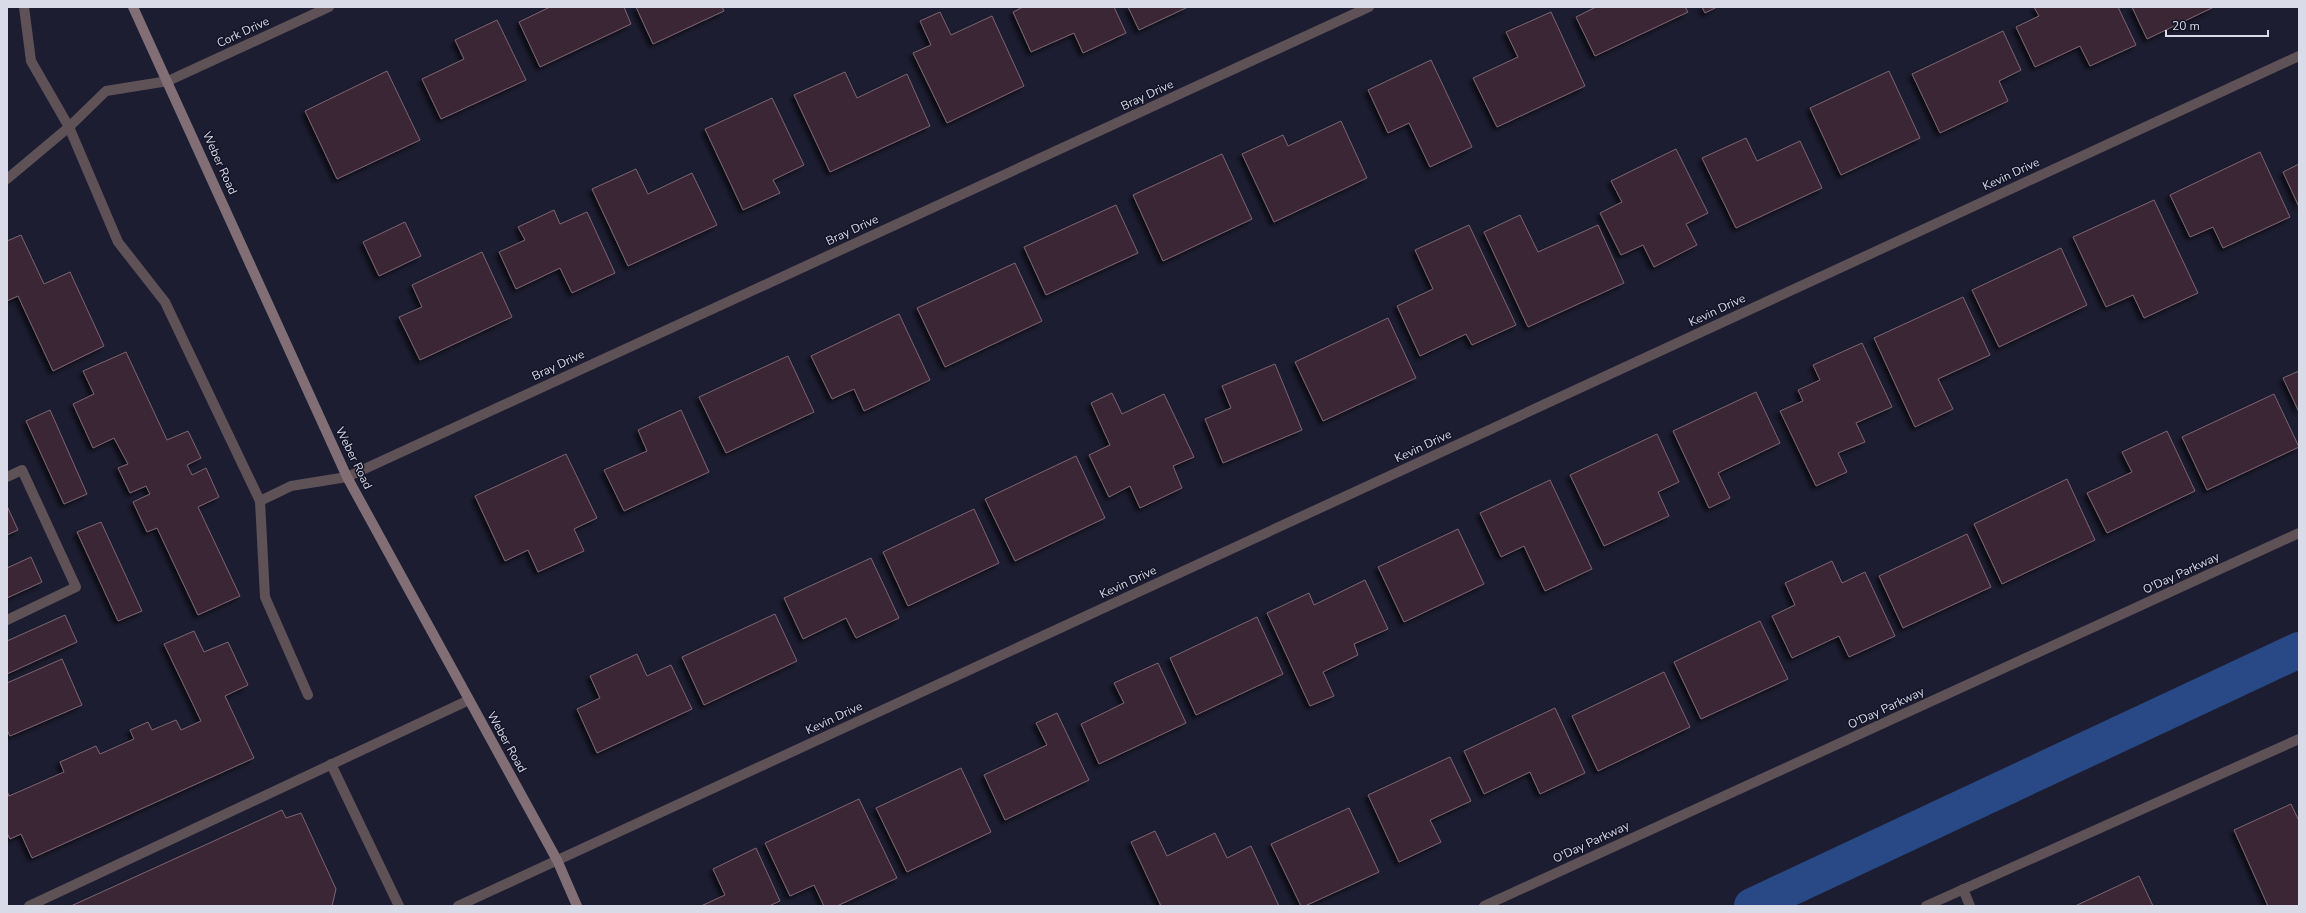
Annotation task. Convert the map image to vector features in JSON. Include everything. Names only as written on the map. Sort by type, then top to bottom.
[{"type":"main road","name":"Weber Road","points":[[133,7],[347,477],[557,860],[577,906]]},
{"type":"street","points":[[24,7],[31,60],[69,127],[118,242],[165,302],[260,502],[265,597],[308,695]]},
{"type":"street","name":"Cork Drive","points":[[7,179],[69,127],[106,91],[168,81],[329,7]]},
{"type":"street","name":"Bray Drive","points":[[260,502],[291,486],[347,477],[1369,7]]},
{"type":"street","name":"Kevin Drive","points":[[458,906],[2299,56]]},
{"type":"street","points":[[7,477],[22,470],[76,587],[7,620]]},
{"type":"street","name":"O'Day Parkway","points":[[1484,906],[2299,533]]},
{"type":"street","points":[[29,906],[469,700]]},
{"type":"street","points":[[1926,906],[2299,739]]},
{"type":"street","points":[[331,764],[399,906]]},
{"type":"street","points":[[1963,889],[1970,906]]},
{"type":"building","points":[[550,7],[624,7],[631,24],[540,67],[519,22]]},
{"type":"building","points":[[636,7],[722,7],[724,11],[653,44]]},
{"type":"building","points":[[1023,7],[1114,7],[1126,33],[1083,53],[1074,33],[1031,52],[1013,12]]},
{"type":"building","points":[[1128,7],[1188,7],[1139,30]]},
{"type":"building","points":[[1596,7],[1685,7],[1688,12],[1595,56],[1576,17]]},
{"type":"building","points":[[1702,7],[1717,7],[1705,13]]},
{"type":"building","points":[[2034,7],[2118,7],[2136,45],[2090,66],[2080,46],[2035,67],[2016,27],[2039,16]]},
{"type":"building","points":[[2132,7],[2214,7],[2147,39]]},
{"type":"building","points":[[940,12],[951,35],[992,16],[1024,86],[947,123],[913,53],[931,45],[920,21]]},
{"type":"building","points":[[1551,12],[1585,86],[1497,127],[1473,78],[1518,57],[1506,32]]},
{"type":"building","points":[[497,20],[526,80],[441,119],[422,79],[464,59],[455,40]]},
{"type":"building","points":[[2003,31],[2021,70],[1999,81],[2008,101],[1940,133],[1912,74]]},
{"type":"building","points":[[1431,60],[1472,147],[1430,167],[1409,123],[1388,133],[1368,90]]},
{"type":"building","points":[[387,71],[420,140],[337,179],[305,111]]},
{"type":"building","points":[[1889,71],[1920,138],[1841,175],[1810,108]]},
{"type":"building","points":[[845,72],[857,98],[907,74],[930,126],[830,172],[794,95]]},
{"type":"building","points":[[772,98],[804,165],[773,180],[780,193],[743,210],[705,129]]},
{"type":"building","points":[[1341,121],[1367,178],[1274,222],[1242,154],[1283,135],[1288,146]]},
{"type":"building","points":[[1746,138],[1757,161],[1800,141],[1822,188],[1736,228],[1702,158]]},
{"type":"building","points":[[1676,149],[1708,213],[1686,224],[1697,245],[1654,267],[1643,245],[1621,255],[1600,213],[1622,202],[1611,181]]},
{"type":"building","points":[[2260,152],[2290,217],[2223,248],[2213,227],[2190,237],[2170,195]]},
{"type":"building","points":[[1222,154],[1252,219],[1163,261],[1133,195]]},
{"type":"building","points":[[2299,164],[2299,207],[2283,172]]},
{"type":"building","points":[[636,169],[648,194],[692,173],[717,225],[628,266],[592,189]]},
{"type":"building","points":[[2154,200],[2198,293],[2144,318],[2133,295],[2106,307],[2073,237]]},
{"type":"building","points":[[1116,205],[1138,253],[1046,295],[1024,247]]},
{"type":"building","points":[[554,210],[560,224],[587,212],[615,273],[572,293],[560,268],[516,289],[499,252],[525,240],[518,227]]},
{"type":"building","points":[[1520,215],[1538,252],[1598,225],[1624,283],[1528,327],[1484,232]]},
{"type":"building","points":[[405,222],[421,256],[379,276],[363,242]]},
{"type":"building","points":[[1469,225],[1516,325],[1472,345],[1466,334],[1420,356],[1397,306],[1433,289],[1415,250]]},
{"type":"building","points":[[21,235],[44,284],[70,272],[104,346],[53,371],[18,296],[7,301],[7,241]]},
{"type":"building","points":[[2061,248],[2087,305],[1999,347],[1972,290]]},
{"type":"building","points":[[482,252],[512,317],[420,360],[399,317],[422,307],[412,285]]},
{"type":"building","points":[[1015,263],[1042,321],[945,367],[917,308]]},
{"type":"building","points":[[1963,297],[1990,355],[1938,379],[1953,409],[1915,427],[1874,338]]},
{"type":"building","points":[[899,314],[930,380],[864,411],[854,389],[832,399],[811,356]]},
{"type":"building","points":[[1388,318],[1416,378],[1323,421],[1295,362]]},
{"type":"building","points":[[1862,343],[1892,407],[1856,423],[1865,442],[1838,453],[1847,472],[1816,486],[1780,411],[1803,401],[1798,390],[1820,380],[1813,365]]},
{"type":"building","points":[[126,352],[167,440],[188,431],[201,458],[187,465],[192,475],[206,468],[219,497],[198,507],[240,596],[198,615],[157,528],[147,532],[133,502],[150,494],[146,486],[130,493],[118,468],[128,464],[114,438],[93,448],[73,404],[94,394],[83,371]]},
{"type":"building","points":[[788,356],[814,412],[726,453],[699,397]]},
{"type":"building","points":[[1275,364],[1302,430],[1223,463],[1205,419],[1231,408],[1222,386]]},
{"type":"building","points":[[2299,371],[2299,412],[2283,378]]},
{"type":"building","points":[[1756,392],[1780,443],[1718,473],[1730,498],[1709,508],[1673,431]]},
{"type":"building","points":[[1112,393],[1122,414],[1164,394],[1194,457],[1173,466],[1182,488],[1140,508],[1130,486],[1109,497],[1089,455],[1110,445],[1091,403]]},
{"type":"building","points":[[2274,394],[2299,447],[2207,490],[2182,437]]},
{"type":"building","points":[[50,410],[87,494],[64,504],[26,421]]},
{"type":"building","points":[[681,410],[709,472],[624,511],[604,470],[647,451],[638,430]]},
{"type":"building","points":[[2167,431],[2195,491],[2107,533],[2087,493],[2132,472],[2122,452]]},
{"type":"building","points":[[1657,434],[1679,482],[1658,492],[1669,516],[1604,546],[1570,475]]},
{"type":"building","points":[[566,454],[597,518],[574,529],[584,551],[538,572],[528,550],[505,561],[475,496]]},
{"type":"building","points":[[1076,456],[1105,518],[1015,561],[985,499]]},
{"type":"building","points":[[2067,479],[2095,540],[2002,584],[1974,524]]},
{"type":"building","points":[[1550,480],[1592,569],[1545,591],[1524,546],[1501,557],[1480,513]]},
{"type":"building","points":[[7,506],[18,530],[7,535]]},
{"type":"building","points":[[974,509],[999,563],[908,606],[883,552]]},
{"type":"building","points":[[101,522],[142,611],[118,621],[77,532]]},
{"type":"building","points":[[1458,529],[1484,584],[1404,622],[1378,567]]},
{"type":"building","points":[[1967,534],[1991,587],[1903,628],[1879,576]]},
{"type":"building","points":[[31,557],[42,582],[7,598],[7,568]]},
{"type":"building","points":[[871,558],[899,618],[856,638],[846,618],[803,639],[784,598]]},
{"type":"building","points":[[1832,561],[1842,583],[1865,572],[1895,636],[1849,657],[1839,636],[1792,658],[1772,616],[1795,605],[1785,583]]},
{"type":"building","points":[[1365,580],[1388,629],[1354,644],[1358,655],[1323,672],[1334,696],[1310,706],[1267,613],[1309,593],[1314,605]]},
{"type":"building","points":[[775,614],[797,661],[704,705],[682,657]]},
{"type":"building","points":[[65,615],[77,642],[7,674],[7,641]]},
{"type":"building","points":[[1257,617],[1283,674],[1196,715],[1170,658]]},
{"type":"building","points":[[1760,621],[1788,679],[1701,719],[1674,662]]},
{"type":"building","points":[[194,631],[204,652],[228,642],[248,685],[225,696],[254,758],[32,858],[21,834],[10,839],[7,833],[7,791],[9,796],[64,772],[60,762],[96,746],[100,754],[134,739],[130,730],[148,722],[152,730],[176,720],[181,730],[201,721],[164,644]]},
{"type":"building","points":[[637,654],[647,676],[671,665],[692,709],[597,753],[577,709],[600,698],[590,676]]},
{"type":"building","points":[[62,659],[82,705],[10,736],[7,730],[7,683]]},
{"type":"building","points":[[1158,663],[1186,723],[1099,764],[1081,724],[1124,703],[1114,683]]},
{"type":"building","points":[[1664,672],[1690,727],[1598,771],[1572,716]]},
{"type":"building","points":[[1555,708],[1585,773],[1540,794],[1530,772],[1484,794],[1464,751]]},
{"type":"building","points":[[1057,713],[1089,780],[1005,820],[984,775],[1047,745],[1036,723]]},
{"type":"building","points":[[1450,757],[1471,801],[1430,820],[1441,842],[1399,862],[1368,795]]},
{"type":"building","points":[[961,768],[991,832],[907,872],[876,808]]},
{"type":"building","points":[[859,799],[897,878],[837,906],[824,906],[814,885],[790,896],[765,843]]},
{"type":"building","points":[[2291,804],[2299,821],[2299,906],[2268,906],[2234,830]]},
{"type":"building","points":[[1349,808],[1379,872],[1305,906],[1301,906],[1271,844]]},
{"type":"building","points":[[282,810],[286,818],[301,813],[336,889],[332,906],[71,906]]},
{"type":"building","points":[[1155,831],[1167,856],[1215,833],[1227,858],[1251,846],[1279,906],[1161,906],[1131,842]]},
{"type":"building","points":[[756,848],[780,901],[769,906],[701,906],[725,895],[713,869]]},
{"type":"building","points":[[2139,876],[2153,906],[2075,906]]},
{"type":"waterway","points":[[1752,906],[2299,650]]}]
